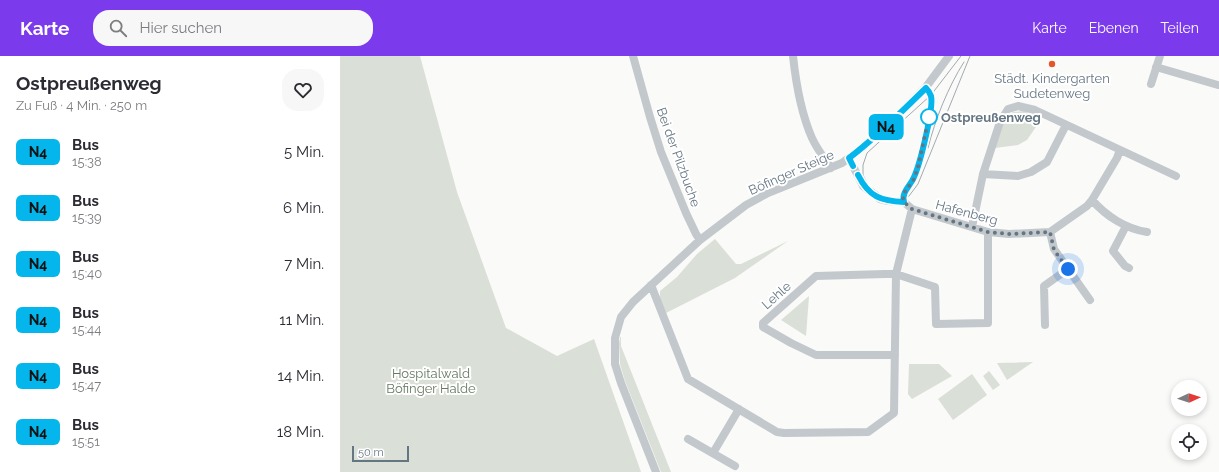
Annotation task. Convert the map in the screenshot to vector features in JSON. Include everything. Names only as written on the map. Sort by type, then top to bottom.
[{"type":"street","name":"Bei der Pilzbuche","points":[[633,56],[661,152],[689,220],[700,240]]},
{"type":"street","points":[[793,56],[800,101],[806,122],[812,139],[831,168]]},
{"type":"street","name":"Böfinger Steige","points":[[656,472],[615,364],[615,338],[621,317],[633,302],[700,240],[746,205],[768,193],[842,163],[862,148],[890,124],[926,88],[949,56]]},
{"type":"street","points":[[1151,84],[1160,56]]},
{"type":"street","points":[[1156,67],[1218,85]]},
{"type":"street","points":[[904,202],[904,193],[914,179],[918,167],[931,108],[931,95],[926,88]]},
{"type":"street","points":[[972,227],[983,174],[1000,122],[1008,109],[1018,106],[1035,110],[1176,176]]},
{"type":"street","points":[[983,174],[1018,176],[1031,172],[1047,162],[1066,125]]},
{"type":"street","points":[[1090,300],[1054,250],[1050,232],[1087,206],[1117,158],[1120,150]]},
{"type":"street","points":[[651,285],[688,379],[777,432],[868,432],[894,413],[896,274],[912,209],[904,202],[880,199],[872,194],[863,186],[849,158]]},
{"type":"street","points":[[1092,200],[1107,215],[1126,226],[1147,232]]},
{"type":"street","name":"Hafenberg","points":[[912,209],[988,232],[1009,234],[1050,232]]},
{"type":"street","points":[[1126,226],[1113,251],[1125,266],[1129,268]]},
{"type":"street","points":[[896,274],[935,286],[936,324],[988,323],[988,232]]},
{"type":"street","points":[[1045,325],[1044,286],[1068,269]]},
{"type":"street","name":"Lehle","points":[[895,355],[816,355],[763,327],[763,322],[816,276],[896,274]]},
{"type":"street","points":[[713,453],[739,409]]},
{"type":"street","points":[[688,439],[735,466]]},
{"type":"green space","name":"Hospitalwald Böfinger Halde","points":[[340,56],[420,56],[457,192],[506,328],[557,356],[594,339],[641,472],[340,472]]},
{"type":"green space","points":[[1023,111],[1042,118],[1027,140],[1018,145],[995,148],[1005,119],[1013,112]]},
{"type":"green space","points":[[715,239],[736,264],[741,264],[788,241],[735,278],[666,313],[660,299],[660,291],[677,277],[697,254]]},
{"type":"green space","points":[[809,296],[806,336],[781,320]]},
{"type":"green space","points":[[620,337],[621,346],[671,472],[661,472],[625,381],[620,364]]},
{"type":"green space","points":[[1033,362],[1007,380],[997,363]]},
{"type":"green space","points":[[909,364],[939,364],[952,376],[912,399],[908,394]]},
{"type":"green space","points":[[989,371],[1000,385],[993,390],[983,376]]},
{"type":"green space","points":[[972,374],[987,395],[953,420],[938,399]]},
{"type":"tram line","points":[[961,56],[931,95],[867,153],[863,165],[863,175],[868,185],[884,197],[903,198],[909,196],[918,184],[970,56]]},
{"type":"tram line","points":[[928,148],[934,126],[943,104],[964,62]]},
{"type":"bus line","name":"N4","points":[[853,166],[849,158],[890,124],[926,88],[931,95],[931,108],[918,167],[914,179],[904,193],[904,202],[880,199],[863,186],[858,175]]},
{"type":"place","name":"Städt. Kindergarten Sudetenweg","points":[[1052,64]]},
{"type":"place","name":"Ostpreußenweg","points":[[929,117]]},
{"type":"route","points":[[929,117],[918,167],[914,179],[904,193],[904,202],[912,209],[988,232],[1009,234],[1050,232],[1054,250],[1068,269]]}]
